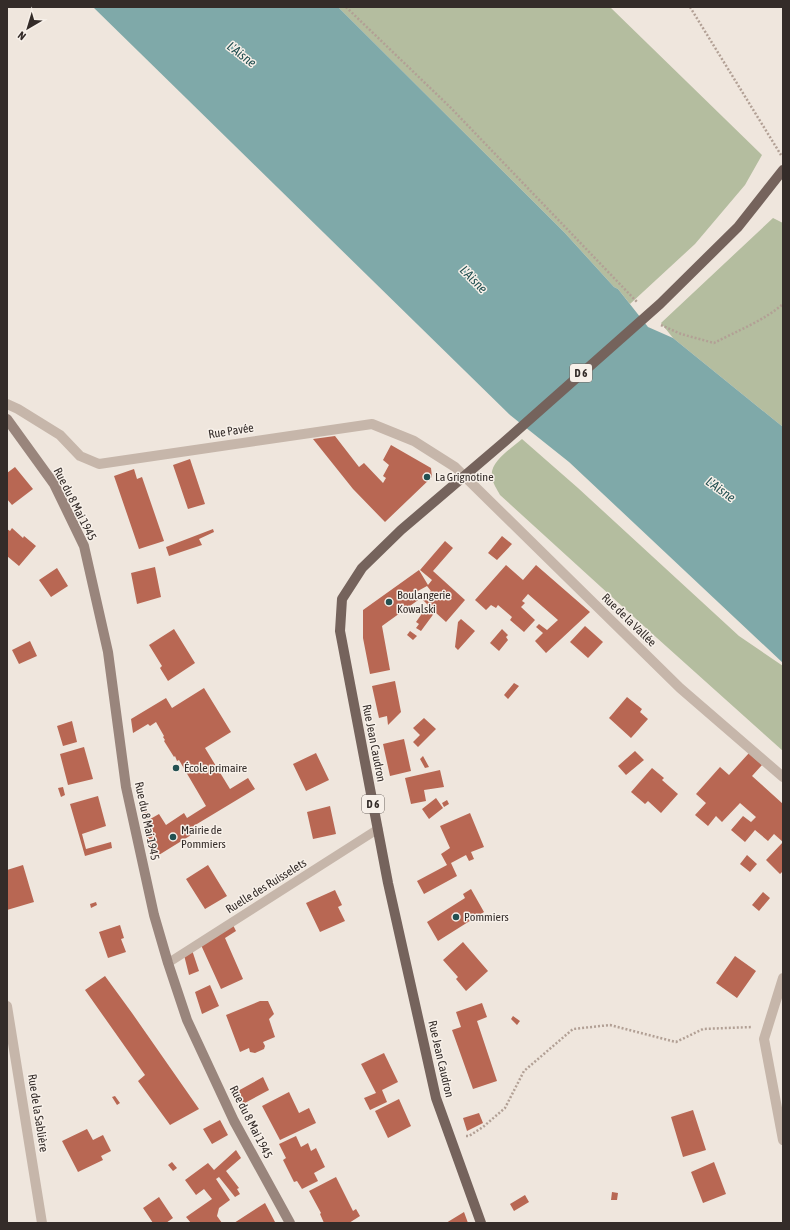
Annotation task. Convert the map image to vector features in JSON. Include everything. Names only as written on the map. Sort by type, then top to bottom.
[{"type":"main road","name":"D 6","points":[[660,304],[738,227],[783,170]]},
{"type":"main road","name":"Rue Jean Caudron","points":[[481,1223],[434,1090],[388,883],[340,631],[342,600],[362,568],[401,530],[503,443],[660,304]]},
{"type":"main road","name":"Rue du 8 Mai 1945","points":[[7,419],[54,484],[84,546],[108,652],[126,787],[154,915],[168,963],[187,1020],[234,1121],[290,1223]]},
{"type":"street","name":"Rue Pavée","points":[[7,404],[18,409],[60,435],[80,456],[99,464],[372,424],[414,441],[455,467],[464,475]]},
{"type":"street","name":"Rue de la Vallée","points":[[464,475],[680,688],[783,777]]},
{"type":"street","points":[[783,978],[764,1039],[783,1140]]},
{"type":"street","name":"Rue de la Sablière","points":[[7,1006],[42,1223]]},
{"type":"lane","name":"Ruelle des Ruisselets","points":[[168,963],[378,829]]},
{"type":"path","points":[[346,7],[451,108],[639,303],[660,304]]},
{"type":"path","points":[[690,7],[783,159]]},
{"type":"path","points":[[660,325],[681,334],[714,343],[749,325],[783,304]]},
{"type":"path","points":[[450,1137],[469,1136],[483,1127],[505,1108],[524,1071],[573,1029],[610,1024],[676,1042],[703,1029],[768,1026]]},
{"type":"green space","points":[[338,7],[610,7],[762,155],[745,185],[695,244],[630,304],[618,289],[614,287],[564,232]]},
{"type":"green space","points":[[773,218],[783,223],[783,427],[673,338],[661,323]]},
{"type":"green space","points":[[522,439],[578,488],[739,636],[783,666],[783,751],[500,495],[494,484],[492,471],[502,456]]},
{"type":"water","name":"L'Aisne","points":[[93,7],[338,7],[564,232],[614,287],[618,289],[648,327],[673,338],[783,427],[783,663],[569,462],[510,415]]},
{"type":"building","points":[[335,436],[359,467],[364,463],[383,483],[386,478],[383,476],[389,465],[383,460],[391,445],[431,468],[432,477],[385,522],[353,489],[313,439]]},
{"type":"building","points":[[190,459],[205,504],[188,509],[173,465]]},
{"type":"building","points":[[15,467],[33,489],[12,505],[7,499],[7,473]]},
{"type":"building","points":[[134,469],[137,479],[142,477],[164,541],[139,549],[114,476]]},
{"type":"building","points":[[12,528],[23,538],[24,536],[36,546],[19,566],[7,556],[7,529],[10,531]]},
{"type":"building","points":[[213,529],[214,532],[199,539],[202,545],[169,556],[166,547]]},
{"type":"building","points":[[502,536],[512,544],[497,560],[488,553]]},
{"type":"building","points":[[445,541],[453,548],[433,571],[465,600],[446,622],[435,612],[421,631],[416,628],[419,624],[416,622],[428,605],[421,598],[382,626],[390,670],[370,674],[363,638],[363,610],[419,570],[428,585],[432,580],[420,570]],"holes":[[[427,586],[431,591],[421,598],[416,592]]]},
{"type":"building","points":[[506,565],[523,580],[536,565],[590,612],[546,653],[535,641],[543,633],[536,627],[539,624],[547,630],[558,620],[528,594],[522,601],[525,603],[521,607],[535,620],[524,632],[510,620],[512,617],[498,605],[496,608],[491,605],[486,610],[475,600]]},
{"type":"building","points":[[155,567],[161,597],[137,604],[131,573]]},
{"type":"building","points":[[57,568],[68,586],[51,597],[39,580]]},
{"type":"building","points":[[461,619],[475,631],[458,650],[455,647],[458,622]]},
{"type":"building","points":[[585,626],[603,642],[588,658],[570,642]]},
{"type":"building","points":[[174,629],[195,663],[168,681],[160,668],[162,666],[149,645]]},
{"type":"building","points":[[502,629],[508,635],[506,637],[508,640],[499,651],[490,643]]},
{"type":"building","points":[[410,631],[417,636],[413,640],[407,635]]},
{"type":"building","points":[[30,641],[37,656],[19,664],[12,650]]},
{"type":"building","points":[[395,681],[401,712],[388,725],[387,716],[379,718],[372,686]]},
{"type":"building","points":[[514,683],[519,686],[508,699],[504,695]]},
{"type":"building","points":[[204,688],[231,732],[205,748],[230,789],[248,778],[255,789],[192,827],[196,832],[154,858],[147,836],[151,833],[145,822],[159,814],[166,825],[184,813],[187,818],[206,806],[179,760],[177,761],[164,741],[164,736],[156,722],[150,726],[148,724],[133,733],[131,719],[166,698],[172,708]]},
{"type":"building","points":[[627,697],[642,709],[640,712],[648,719],[631,738],[609,718]]},
{"type":"building","points":[[424,718],[436,729],[418,747],[413,742],[420,735],[413,728]]},
{"type":"building","points":[[72,721],[77,742],[63,746],[57,726]]},
{"type":"building","points":[[404,739],[411,771],[390,776],[383,744]]},
{"type":"building","points":[[84,747],[93,779],[68,785],[60,754]]},
{"type":"building","points":[[635,751],[644,760],[626,775],[618,766]]},
{"type":"building","points":[[316,753],[329,780],[306,791],[293,764]]},
{"type":"building","points":[[749,753],[762,765],[752,776],[783,804],[783,842],[774,834],[768,841],[755,830],[745,842],[731,830],[743,816],[751,822],[756,817],[740,803],[722,822],[716,816],[708,826],[695,815],[706,803],[696,794],[720,767],[729,775]]},
{"type":"building","points":[[423,756],[429,767],[425,768],[420,759]]},
{"type":"building","points":[[652,768],[664,778],[662,780],[678,794],[661,813],[648,801],[645,804],[631,792]]},
{"type":"building","points":[[440,770],[444,787],[424,790],[426,801],[411,804],[405,778]]},
{"type":"building","points":[[63,787],[65,795],[61,797],[58,788]]},
{"type":"building","points":[[98,796],[106,826],[82,834],[86,849],[111,842],[112,848],[85,856],[70,804]]},
{"type":"building","points":[[436,798],[443,808],[429,819],[422,809]]},
{"type":"building","points":[[447,800],[449,804],[444,807],[442,803]]},
{"type":"building","points":[[146,803],[149,819],[144,820],[141,804]]},
{"type":"building","points":[[330,806],[336,834],[313,839],[307,812]]},
{"type":"building","points":[[470,813],[484,847],[471,852],[474,859],[469,861],[466,855],[451,863],[457,876],[424,894],[417,881],[447,865],[441,854],[450,848],[440,826]]},
{"type":"building","points":[[783,842],[783,871],[780,874],[766,860]]},
{"type":"building","points":[[747,855],[757,864],[750,872],[740,864]]},
{"type":"building","points":[[23,865],[34,902],[7,910],[7,870]]},
{"type":"building","points":[[208,865],[227,896],[205,909],[186,879]]},
{"type":"building","name":"Pommiers","points":[[471,889],[484,912],[438,941],[427,922],[465,898],[463,894]]},
{"type":"building","points":[[335,890],[342,905],[338,907],[345,921],[320,932],[306,903]]},
{"type":"building","points":[[763,892],[770,898],[759,911],[752,905]]},
{"type":"building","points":[[96,902],[97,905],[91,908],[90,904]]},
{"type":"building","points":[[120,925],[124,938],[121,939],[126,952],[108,958],[99,932]]},
{"type":"building","points":[[233,925],[236,931],[225,938],[243,979],[221,989],[201,945]]},
{"type":"building","points":[[463,942],[488,971],[466,991],[456,979],[458,977],[443,960]]},
{"type":"building","points":[[192,950],[199,971],[189,975],[184,955]]},
{"type":"building","points":[[735,956],[756,971],[737,998],[716,983]]},
{"type":"building","points":[[105,976],[199,1109],[170,1125],[138,1081],[145,1075],[85,990]]},
{"type":"building","points":[[210,985],[219,1006],[202,1014],[195,992]]},
{"type":"building","points":[[260,1001],[268,1001],[274,1014],[269,1019],[275,1037],[263,1042],[265,1046],[264,1049],[255,1053],[250,1052],[249,1048],[240,1052],[226,1015]]},
{"type":"building","points":[[482,1003],[487,1017],[477,1021],[497,1081],[473,1089],[452,1030],[461,1027],[456,1012]]},
{"type":"building","points":[[513,1016],[520,1021],[517,1025],[511,1019]]},
{"type":"building","points":[[384,1053],[398,1082],[382,1090],[387,1102],[370,1110],[364,1098],[376,1093],[361,1064]]},
{"type":"building","points":[[263,1077],[269,1090],[243,1104],[236,1092]]},
{"type":"building","points":[[289,1092],[299,1113],[309,1108],[316,1123],[280,1140],[262,1106]]},
{"type":"building","points":[[115,1096],[120,1103],[117,1105],[112,1097]]},
{"type":"building","points":[[399,1099],[411,1126],[388,1138],[375,1111]]},
{"type":"building","points":[[693,1110],[706,1150],[683,1157],[671,1117]]},
{"type":"building","points":[[479,1113],[483,1123],[467,1131],[463,1118]]},
{"type":"building","points":[[220,1120],[228,1135],[212,1144],[203,1129]]},
{"type":"building","points":[[87,1129],[93,1140],[103,1135],[111,1151],[101,1156],[103,1160],[78,1172],[62,1141]]},
{"type":"building","points":[[296,1136],[301,1147],[308,1143],[311,1151],[316,1148],[325,1167],[314,1173],[318,1181],[302,1189],[297,1181],[294,1182],[283,1160],[286,1158],[279,1144]]},
{"type":"building","points":[[236,1150],[241,1158],[226,1171],[239,1188],[237,1189],[240,1194],[235,1197],[219,1177],[216,1179],[230,1200],[219,1208],[217,1216],[222,1223],[191,1223],[186,1217],[212,1199],[204,1189],[196,1195],[185,1180],[208,1163],[214,1170]]},
{"type":"building","points":[[172,1162],[177,1168],[173,1171],[168,1165]]},
{"type":"building","points":[[714,1162],[726,1194],[703,1203],[691,1172]]},
{"type":"building","points":[[336,1177],[353,1211],[356,1209],[360,1216],[349,1223],[324,1223],[320,1214],[321,1213],[309,1191]]},
{"type":"building","points":[[612,1192],[618,1193],[617,1200],[611,1200]]},
{"type":"building","points":[[525,1195],[529,1202],[514,1211],[510,1204]]},
{"type":"building","points":[[159,1197],[173,1218],[166,1223],[153,1223],[143,1208]]},
{"type":"building","points":[[265,1203],[275,1222],[234,1223]]},
{"type":"building","points":[[464,1212],[468,1223],[446,1223]]},
{"type":"place","name":"La Grignotine","points":[[427,477]]},
{"type":"place","name":"Boulangerie Kowalski","points":[[389,602]]},
{"type":"place","name":"École primaire","points":[[176,768]]},
{"type":"place","name":"Mairie de Pommiers","points":[[173,837]]},
{"type":"place","name":"Pommiers","points":[[456,917]]}]
